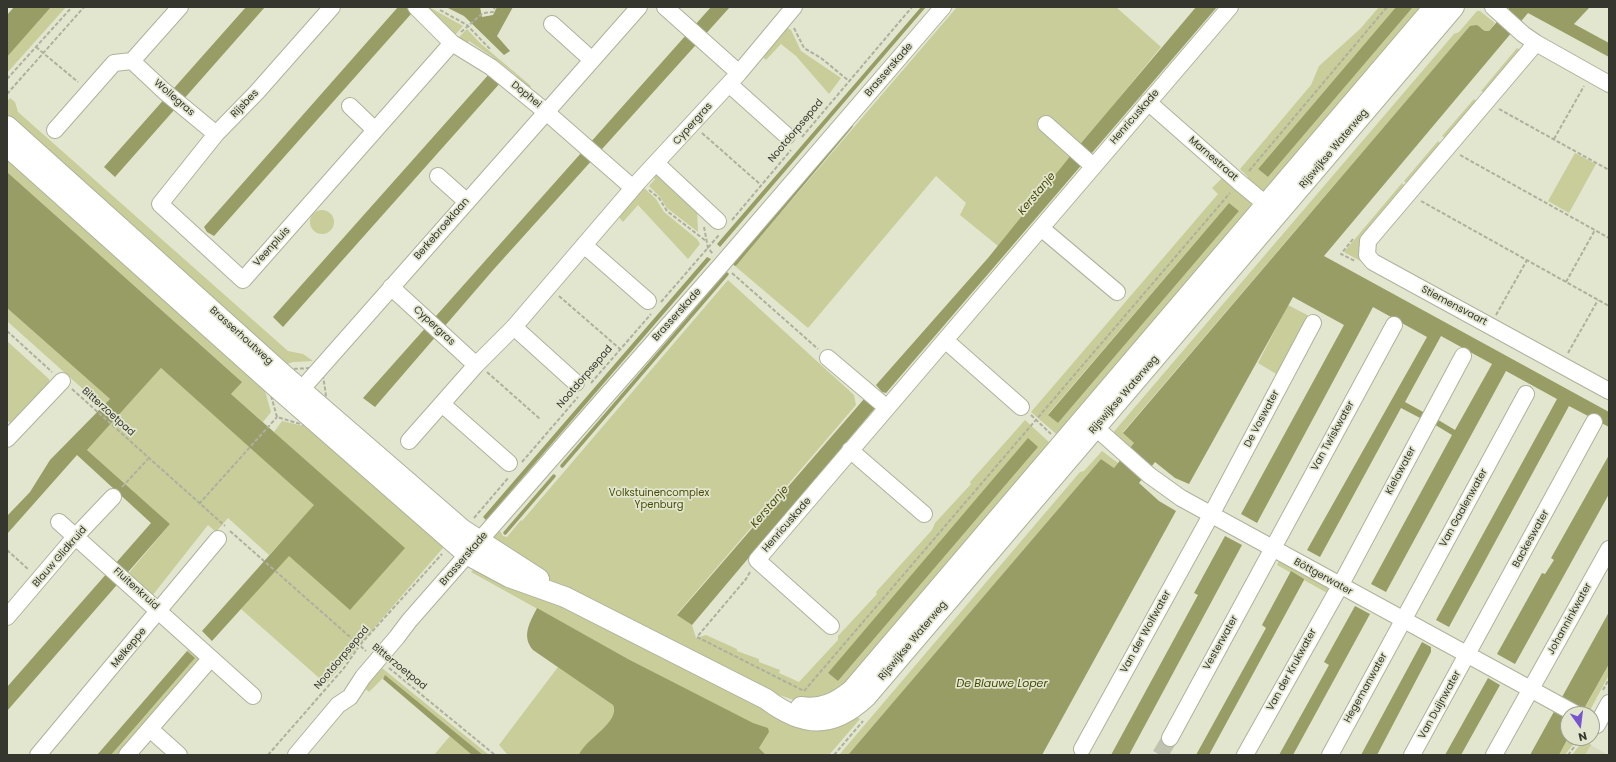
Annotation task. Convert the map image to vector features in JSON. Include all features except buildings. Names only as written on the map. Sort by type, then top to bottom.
[{"type":"main road","name":"Rijswijkse Waterweg","points":[[1272,209],[1434,7]]},
{"type":"main road","name":"Rijswijkse Waterweg","points":[[474,549],[535,576],[565,597],[766,699],[802,707],[820,708],[836,702],[846,695],[1090,423],[1272,209],[1454,7]]},
{"type":"main road","name":"Brasserhoutweg","points":[[7,126],[297,395]]},
{"type":"main road","name":"Brasserhoutweg","points":[[7,146],[474,549]]},
{"type":"street","points":[[56,130],[114,62],[132,61],[180,7]]},
{"type":"street","name":"Rijsbes","points":[[160,204],[216,134],[257,92],[332,7]]},
{"type":"street","name":"Dophei","points":[[416,7],[452,43],[491,67],[546,111],[601,160],[636,184]]},
{"type":"street","name":"Berkebroeklaan","points":[[297,395],[466,201],[639,7]]},
{"type":"street","points":[[665,7],[708,45],[734,78],[794,140]]},
{"type":"street","name":"Brasserskade","points":[[296,755],[338,705],[350,697],[369,652],[397,637],[409,620],[474,549],[518,495],[722,264],[943,7]]},
{"type":"street","name":"Henricuskade","points":[[831,626],[757,560],[1041,228],[1090,163],[1148,102],[1230,7]]},
{"type":"street","points":[[1495,9],[1531,39],[1609,84]]},
{"type":"street","name":"Cypergras","points":[[409,441],[477,365],[514,327],[636,184],[657,164],[693,125],[789,12]]},
{"type":"street","points":[[552,24],[592,60]]},
{"type":"street","name":"Stiemensvaart","points":[[1531,39],[1486,101],[1368,241],[1367,255],[1373,262],[1609,391]]},
{"type":"street","name":"Veenpluis","points":[[160,204],[243,280],[452,43]]},
{"type":"street","name":"Wollegras","points":[[132,61],[164,91],[216,134]]},
{"type":"street","name":"Marnestraat","points":[[1148,102],[1272,209]]},
{"type":"street","points":[[350,106],[375,130]]},
{"type":"street","points":[[1046,124],[1090,163]]},
{"type":"street","points":[[657,164],[723,226]]},
{"type":"street","points":[[438,176],[466,201]]},
{"type":"street","points":[[1041,228],[1117,292]]},
{"type":"street","points":[[584,245],[652,307]]},
{"type":"street","name":"Cypergras","points":[[391,287],[477,365]]},
{"type":"street","name":"De Voswater","points":[[1211,514],[1313,323]]},
{"type":"street","name":"Van Twiskwater","points":[[1273,549],[1394,325]]},
{"type":"street","points":[[514,327],[582,387]]},
{"type":"street","points":[[945,340],[1021,407]]},
{"type":"street","name":"Kielawater","points":[[1340,586],[1463,356]]},
{"type":"street","points":[[828,358],[887,408]]},
{"type":"street","points":[[7,439],[62,381]]},
{"type":"street","name":"Van Gaalenwater","points":[[1403,621],[1526,394]]},
{"type":"street","points":[[442,404],[514,467]]},
{"type":"street","name":"Backeswater","points":[[1467,656],[1594,422]]},
{"type":"street","name":"Böttgerwater","points":[[1090,423],[1149,475],[1176,496],[1561,706]]},
{"type":"street","points":[[850,450],[924,514]]},
{"type":"street","name":"Blauw Glidkruid","points":[[7,617],[75,537],[113,497]]},
{"type":"street","name":"Van der Wolfwater","points":[[1082,748],[1211,514]]},
{"type":"street","name":"Fluitenkruid","points":[[59,522],[110,566],[253,696]]},
{"type":"street","name":"Melkeppe","points":[[38,755],[160,611],[218,539]]},
{"type":"street","name":"Vesterwater","points":[[1170,738],[1273,549]]},
{"type":"street","name":"Johanninkwater","points":[[1494,755],[1609,549]]},
{"type":"street","name":"Van der Krukwater","points":[[1245,755],[1340,586]]},
{"type":"street","name":"Hegemanwater","points":[[1330,755],[1403,621]]},
{"type":"street","name":"Van Duijnwater","points":[[1412,755],[1467,656]]},
{"type":"street","points":[[127,755],[211,658]]},
{"type":"street","points":[[1600,725],[1609,703]]},
{"type":"street","points":[[150,729],[179,755]]},
{"type":"path","points":[[7,79],[72,7]]},
{"type":"path","points":[[7,94],[84,7]]},
{"type":"path","points":[[467,26],[482,13],[493,12],[496,7]]},
{"type":"path","name":"Nootdorpsepad","points":[[268,755],[344,668],[369,652],[458,536],[514,467],[582,387],[620,349],[652,307],[761,185],[794,140],[849,81],[912,7]]},
{"type":"path","points":[[789,12],[804,48],[821,58],[849,81]]},
{"type":"path","points":[[36,47],[89,91]]},
{"type":"path","points":[[1554,139],[1591,74]]},
{"type":"path","points":[[1486,101],[1609,170]]},
{"type":"path","points":[[693,125],[761,185]]},
{"type":"path","points":[[1446,147],[1609,238]]},
{"type":"path","points":[[636,184],[659,198],[667,211],[706,241]]},
{"type":"path","points":[[1407,194],[1609,306]]},
{"type":"path","points":[[1566,282],[1595,230]]},
{"type":"path","points":[[1356,235],[1341,254],[1362,265]]},
{"type":"path","points":[[1490,325],[1527,260]]},
{"type":"path","points":[[722,264],[828,358]]},
{"type":"path","points":[[548,286],[620,349]]},
{"type":"path","points":[[1561,364],[1598,300]]},
{"type":"path","name":"Bitterzoetpad","points":[[7,331],[199,504],[277,417]]},
{"type":"path","points":[[477,365],[540,419]]},
{"type":"path","points":[[129,479],[148,459]]},
{"type":"path","points":[[7,551],[40,580]]},
{"type":"path","name":"Bitterzoetpad","points":[[260,557],[369,652],[495,755]]},
{"type":"path","points":[[1568,755],[1575,746]]},
{"type":"shaded area","points":[[1590,746],[1593,746],[1608,755],[1585,755]]},
{"type":"green space","points":[[51,7],[66,7],[7,73],[7,57]]},
{"type":"green space","points":[[427,7],[429,7],[463,26],[455,35]]},
{"type":"green space","points":[[957,7],[1116,7],[1161,47],[998,246],[960,215],[966,203],[936,176],[808,328],[735,266]]},
{"type":"green space","points":[[1379,7],[1396,7],[1258,169],[1268,177],[1413,7],[1430,7],[1267,191],[1260,191],[1246,180],[1248,177],[1240,169],[1311,85],[1319,66],[1360,29]]},
{"type":"green space","points":[[1477,11],[1480,11],[1495,23],[1489,31],[1485,31],[1482,28],[1460,38],[1123,432],[1134,443],[1129,450],[1111,435],[1454,34],[1459,32]]},
{"type":"green space","points":[[785,26],[791,30],[801,51],[841,78],[829,94],[796,56],[781,44],[766,60],[760,54]]},
{"type":"green space","points":[[467,29],[480,43],[531,86],[528,90],[515,79],[517,76],[498,61],[495,63],[492,61],[494,58],[469,41],[466,44],[458,38]]},
{"type":"green space","points":[[1517,48],[1523,52],[1516,59],[1513,57],[1483,92],[1481,91]]},
{"type":"green space","points":[[10,98],[15,102],[18,112],[288,351],[303,354],[313,361],[293,362],[282,366],[7,118],[7,101]]},
{"type":"green space","points":[[1474,99],[1476,101],[1445,138],[1442,136]]},
{"type":"green space","points":[[1438,141],[1440,143],[1406,183],[1404,181]]},
{"type":"green space","points":[[7,151],[269,385],[265,391],[271,412],[263,422],[231,394],[241,381],[7,172]]},
{"type":"green space","points":[[1575,153],[1596,164],[1569,213],[1548,201]]},
{"type":"green space","points":[[658,172],[697,207],[698,232],[667,208],[660,197],[649,186],[655,179],[653,177]]},
{"type":"green space","points":[[1225,175],[1251,202],[1252,210],[1062,439],[1031,412],[1218,194],[1212,188]],"holes":[[[1229,203],[1239,211],[1058,423],[1048,414]]]},
{"type":"green space","points":[[1402,183],[1404,185],[1372,223],[1375,226],[1361,247],[1484,329],[1344,252]]},
{"type":"green space","points":[[642,186],[656,199],[664,212],[697,239],[700,244],[688,259],[638,205],[623,222],[617,215]]},
{"type":"green space","points":[[322,210],[327,211],[333,217],[333,227],[327,233],[322,234],[317,233],[311,227],[310,222],[311,217],[317,211]]},
{"type":"green space","name":"Volkstuinencomplex Ypenburg","points":[[728,280],[854,395],[856,405],[677,614],[692,625],[696,638],[706,635],[737,649],[737,651],[759,659],[759,662],[780,670],[779,673],[799,682],[838,640],[838,636],[877,594],[876,592],[932,530],[935,523],[971,484],[970,482],[1025,420],[1050,443],[851,687],[803,703],[773,693],[567,590],[495,548],[494,537],[499,529],[503,536],[507,537],[521,520],[522,521]],"holes":[[[1038,447],[838,681],[828,673]]]},
{"type":"green space","points":[[1288,305],[1311,317],[1278,375],[1258,363]]},
{"type":"green space","points":[[7,308],[110,399],[103,407],[7,321]]},
{"type":"green space","points":[[7,341],[49,379],[50,385],[12,425],[7,420]]},
{"type":"green space","points":[[161,368],[315,505],[269,555],[228,518],[216,532],[208,525],[152,596],[128,574],[170,524],[87,450]]},
{"type":"green space","points":[[282,421],[316,429],[448,542],[326,684],[241,609],[289,555],[404,548],[274,432]]},
{"type":"green space","points":[[1102,451],[1118,463],[1114,468],[1101,459],[848,755],[839,755],[1080,472],[1084,471]]},
{"type":"green space","points":[[1279,560],[1330,589],[1329,594],[1277,565]]},
{"type":"green space","points":[[478,565],[556,599],[798,721],[856,716],[860,719],[829,755],[766,755],[759,748],[769,732],[628,659],[471,572]]},
{"type":"green space","points":[[192,645],[200,652],[201,662],[121,755],[111,755],[195,658],[187,651]]},
{"type":"green space","points":[[377,664],[489,755],[483,755],[385,676],[369,692],[361,685]]},
{"type":"green space","points":[[1609,664],[1609,675],[1592,706],[1586,706]]},
{"type":"green space","points":[[558,667],[613,705],[615,713],[613,718],[579,755],[508,755],[499,745]]},
{"type":"green space","points":[[450,736],[472,755],[434,755]]},
{"type":"green space","points":[[1564,746],[1572,746],[1565,755],[1559,755]]},
{"type":"green space","points":[[1579,746],[1590,746],[1585,755],[1572,755]]},
{"type":"water","points":[[14,7],[51,7],[7,57],[7,15]]},
{"type":"water","points":[[246,7],[265,7],[115,177],[104,167]]},
{"type":"water","points":[[398,7],[406,7],[411,14],[214,236],[207,232],[204,227]]},
{"type":"water","points":[[446,7],[480,7],[482,17],[493,15],[497,7],[513,7],[497,36],[510,51],[504,55],[464,16]]},
{"type":"water","points":[[711,7],[730,7],[494,269],[375,407],[363,398]]},
{"type":"water","points":[[921,7],[926,7],[720,247],[717,244]]},
{"type":"water","points":[[1196,7],[1217,7],[886,393],[882,392],[876,385],[988,258],[1072,154]]},
{"type":"water","points":[[1396,7],[1413,7],[1268,177],[1258,169]]},
{"type":"water","name":"De Blauwe Loper","points":[[1510,7],[1589,8],[1574,24],[1609,43],[1609,57],[1528,13],[1324,256],[1609,412],[1609,427],[1569,406],[1449,627],[1436,620],[1557,399],[1506,371],[1386,592],[1371,584],[1452,435],[1432,423],[1435,418],[1455,430],[1492,364],[1441,336],[1405,402],[1425,413],[1422,419],[1401,408],[1320,557],[1307,550],[1427,337],[1373,307],[1257,523],[1241,514],[1344,325],[1293,297],[1189,484],[1175,478],[1155,462],[1139,483],[1159,501],[1176,511],[1042,755],[848,755],[1101,459],[1114,468],[1134,443],[1123,433],[1470,26],[1477,25],[1485,31],[1489,31]]},
{"type":"water","points":[[490,73],[501,82],[283,327],[273,317]]},
{"type":"water","points":[[7,172],[242,382],[231,394],[405,548],[350,610],[289,556],[212,641],[202,631],[314,505],[161,368],[87,450],[170,524],[7,711],[7,687],[151,523],[77,455],[7,534],[7,516],[30,492],[50,460],[110,399],[7,308]]},
{"type":"water","points":[[1229,203],[1239,211],[1058,423],[1048,415]]},
{"type":"water","points":[[707,257],[711,259],[486,520],[483,517]]},
{"type":"water","points":[[864,399],[875,408],[692,625],[677,615]]},
{"type":"water","points":[[1028,438],[1038,447],[838,681],[828,673]]},
{"type":"water","points":[[1609,455],[1609,494],[1515,664],[1497,654],[1542,573],[1545,574],[1554,560],[1551,558]]},
{"type":"water","points":[[1225,536],[1242,545],[1129,755],[1111,755],[1198,595],[1194,593]]},
{"type":"water","points":[[1291,571],[1304,580],[1209,755],[1196,755],[1266,628],[1262,625]]},
{"type":"water","points":[[1355,606],[1370,614],[1293,755],[1279,755],[1329,665],[1324,662]]},
{"type":"water","points":[[537,608],[628,659],[753,723],[768,728],[769,732],[759,748],[766,755],[579,755],[588,743],[612,718],[614,711],[613,705],[533,650],[529,645],[527,634],[529,624]]},
{"type":"water","points":[[1609,612],[1609,664],[1585,706],[1560,706],[1560,746],[1564,746],[1559,755],[1530,755]]},
{"type":"water","points":[[1422,642],[1431,647],[1431,652],[1377,755],[1361,755]]},
{"type":"water","points":[[187,651],[195,658],[111,755],[97,755]]},
{"type":"water","points":[[385,675],[483,755],[472,755],[383,679]]},
{"type":"water","points":[[1488,678],[1500,685],[1461,755],[1445,755]]},
{"type":"waterway","points":[[735,264],[851,126]]},
{"type":"waterway","points":[[562,466],[727,274]]},
{"type":"waterway","points":[[505,533],[554,476]]},
{"type":"tunnel","points":[[1160,755],[1170,738]]},
{"type":"water label","name":"Kerstanje","points":[[1037,194]]},
{"type":"water label","name":"Kerstanje","points":[[770,507]]}]
